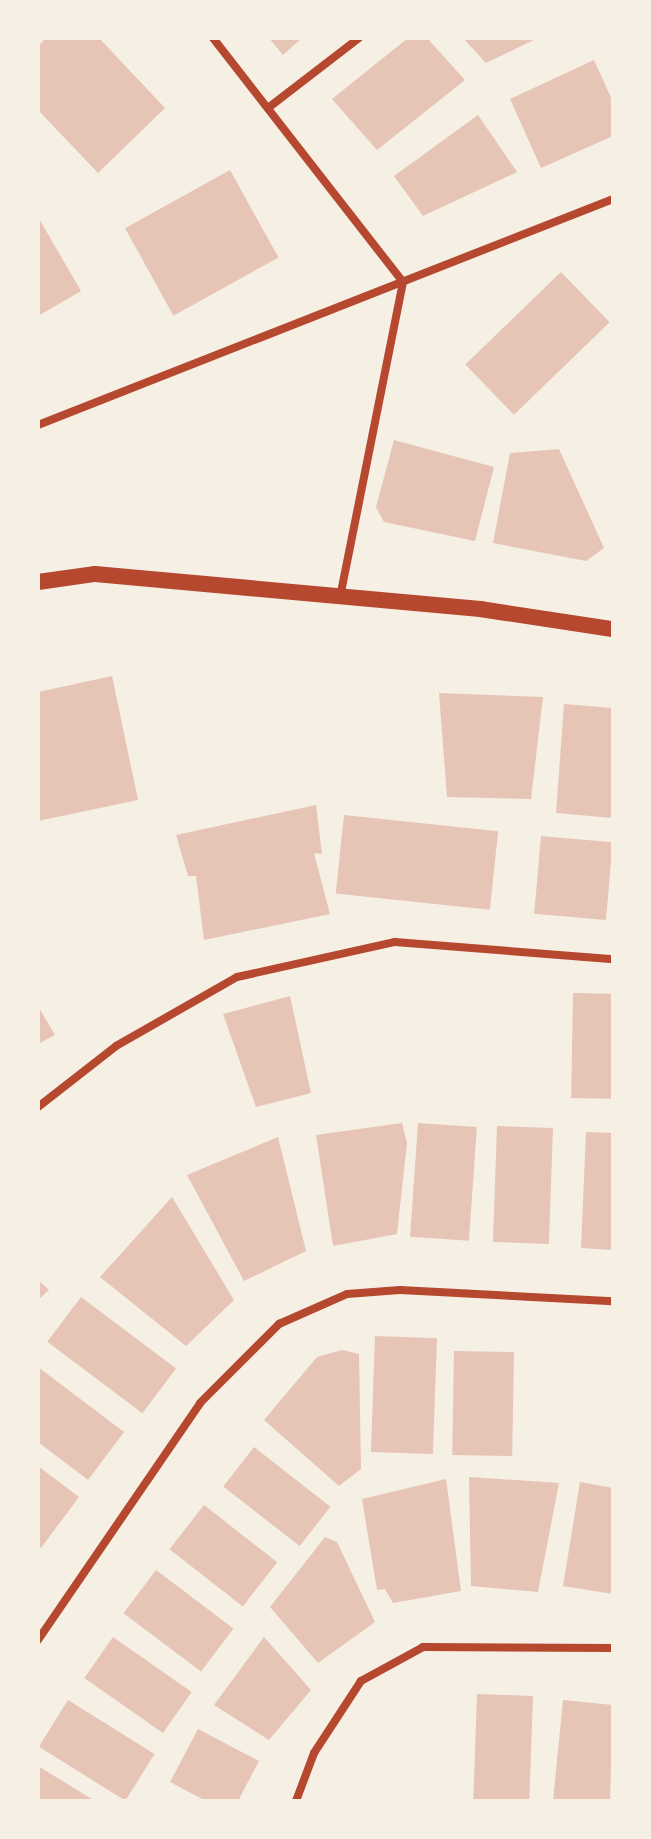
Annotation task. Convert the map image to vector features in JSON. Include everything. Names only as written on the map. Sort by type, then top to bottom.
[{"type":"main road","points":[[38,582],[95,574],[610,626]]},
{"type":"street","points":[[213,38],[403,282],[340,598]]},
{"type":"street","points":[[268,108],[359,38]]},
{"type":"street","points":[[38,425],[613,199]]},
{"type":"street","points":[[38,1107],[116,1046],[237,977],[395,942],[613,959]]},
{"type":"street","points":[[38,1640],[200,1403],[279,1324],[347,1294],[400,1290],[613,1301]]},
{"type":"street","points":[[296,1801],[314,1753],[361,1681],[423,1647],[613,1648]]},
{"type":"building","points":[[46,38],[99,38],[165,108],[98,173],[38,110],[38,46]]},
{"type":"building","points":[[269,38],[302,38],[283,55]]},
{"type":"building","points":[[408,38],[427,38],[465,80],[377,150],[332,99]]},
{"type":"building","points":[[463,38],[538,38],[486,63]]},
{"type":"building","points":[[594,60],[613,102],[613,136],[541,168],[510,99]]},
{"type":"building","points":[[478,115],[517,172],[423,216],[394,176]]},
{"type":"building","points":[[230,170],[278,257],[174,316],[125,228]]},
{"type":"building","points":[[38,217],[81,291],[38,316]]},
{"type":"building","points":[[561,272],[610,322],[514,415],[465,364]]},
{"type":"building","points":[[394,440],[494,467],[475,541],[384,522],[376,507]]},
{"type":"building","points":[[559,449],[604,548],[586,561],[493,543],[510,453]]},
{"type":"building","points":[[112,676],[138,800],[38,821],[38,692]]},
{"type":"building","points":[[439,693],[543,697],[531,799],[447,797]]},
{"type":"building","points":[[564,704],[613,708],[613,818],[556,813]]},
{"type":"building","points":[[316,805],[322,854],[314,853],[330,914],[204,940],[196,876],[188,876],[176,835]]},
{"type":"building","points":[[344,815],[498,831],[490,910],[336,894]]},
{"type":"building","points":[[541,836],[613,842],[606,920],[534,914]]},
{"type":"building","points":[[573,993],[613,994],[611,1099],[571,1098]]},
{"type":"building","points":[[290,996],[311,1093],[256,1107],[223,1014]]},
{"type":"building","points":[[38,1006],[55,1035],[38,1044]]},
{"type":"building","points":[[402,1123],[407,1143],[397,1234],[333,1246],[316,1135]]},
{"type":"building","points":[[418,1123],[477,1127],[469,1241],[410,1237]]},
{"type":"building","points":[[497,1126],[553,1128],[549,1244],[493,1242]]},
{"type":"building","points":[[586,1132],[613,1133],[613,1250],[581,1248]]},
{"type":"building","points":[[278,1137],[306,1251],[244,1281],[187,1175]]},
{"type":"building","points":[[172,1197],[234,1300],[186,1346],[100,1277]]},
{"type":"building","points":[[38,1280],[49,1290],[38,1300]]},
{"type":"building","points":[[81,1297],[176,1369],[142,1413],[47,1342]]},
{"type":"building","points":[[375,1336],[437,1338],[433,1454],[371,1452]]},
{"type":"building","points":[[342,1350],[359,1354],[361,1469],[339,1486],[264,1420],[317,1357]]},
{"type":"building","points":[[454,1351],[514,1352],[512,1456],[452,1455]]},
{"type":"building","points":[[38,1367],[124,1432],[88,1480],[38,1442]]},
{"type":"building","points":[[254,1447],[330,1507],[300,1546],[223,1486]]},
{"type":"building","points":[[38,1466],[79,1497],[41,1548],[38,1545]]},
{"type":"building","points":[[469,1477],[559,1483],[538,1592],[471,1586]]},
{"type":"building","points":[[446,1479],[461,1591],[393,1603],[385,1589],[377,1590],[362,1499]]},
{"type":"building","points":[[580,1482],[613,1488],[613,1594],[563,1586]]},
{"type":"building","points":[[204,1505],[277,1562],[243,1606],[170,1549]]},
{"type":"building","points":[[325,1537],[337,1542],[375,1622],[318,1663],[270,1607]]},
{"type":"building","points":[[156,1570],[233,1628],[201,1672],[124,1613]]},
{"type":"building","points":[[113,1637],[192,1692],[163,1733],[84,1678]]},
{"type":"building","points":[[264,1637],[311,1690],[269,1740],[214,1705]]},
{"type":"building","points":[[477,1694],[533,1696],[529,1801],[473,1801]]},
{"type":"building","points":[[68,1700],[155,1754],[125,1801],[39,1747]]},
{"type":"building","points":[[563,1700],[613,1705],[610,1801],[553,1801]]},
{"type":"building","points":[[198,1729],[259,1761],[238,1801],[206,1801],[170,1782]]},
{"type":"building","points":[[38,1766],[95,1801],[38,1801]]}]
